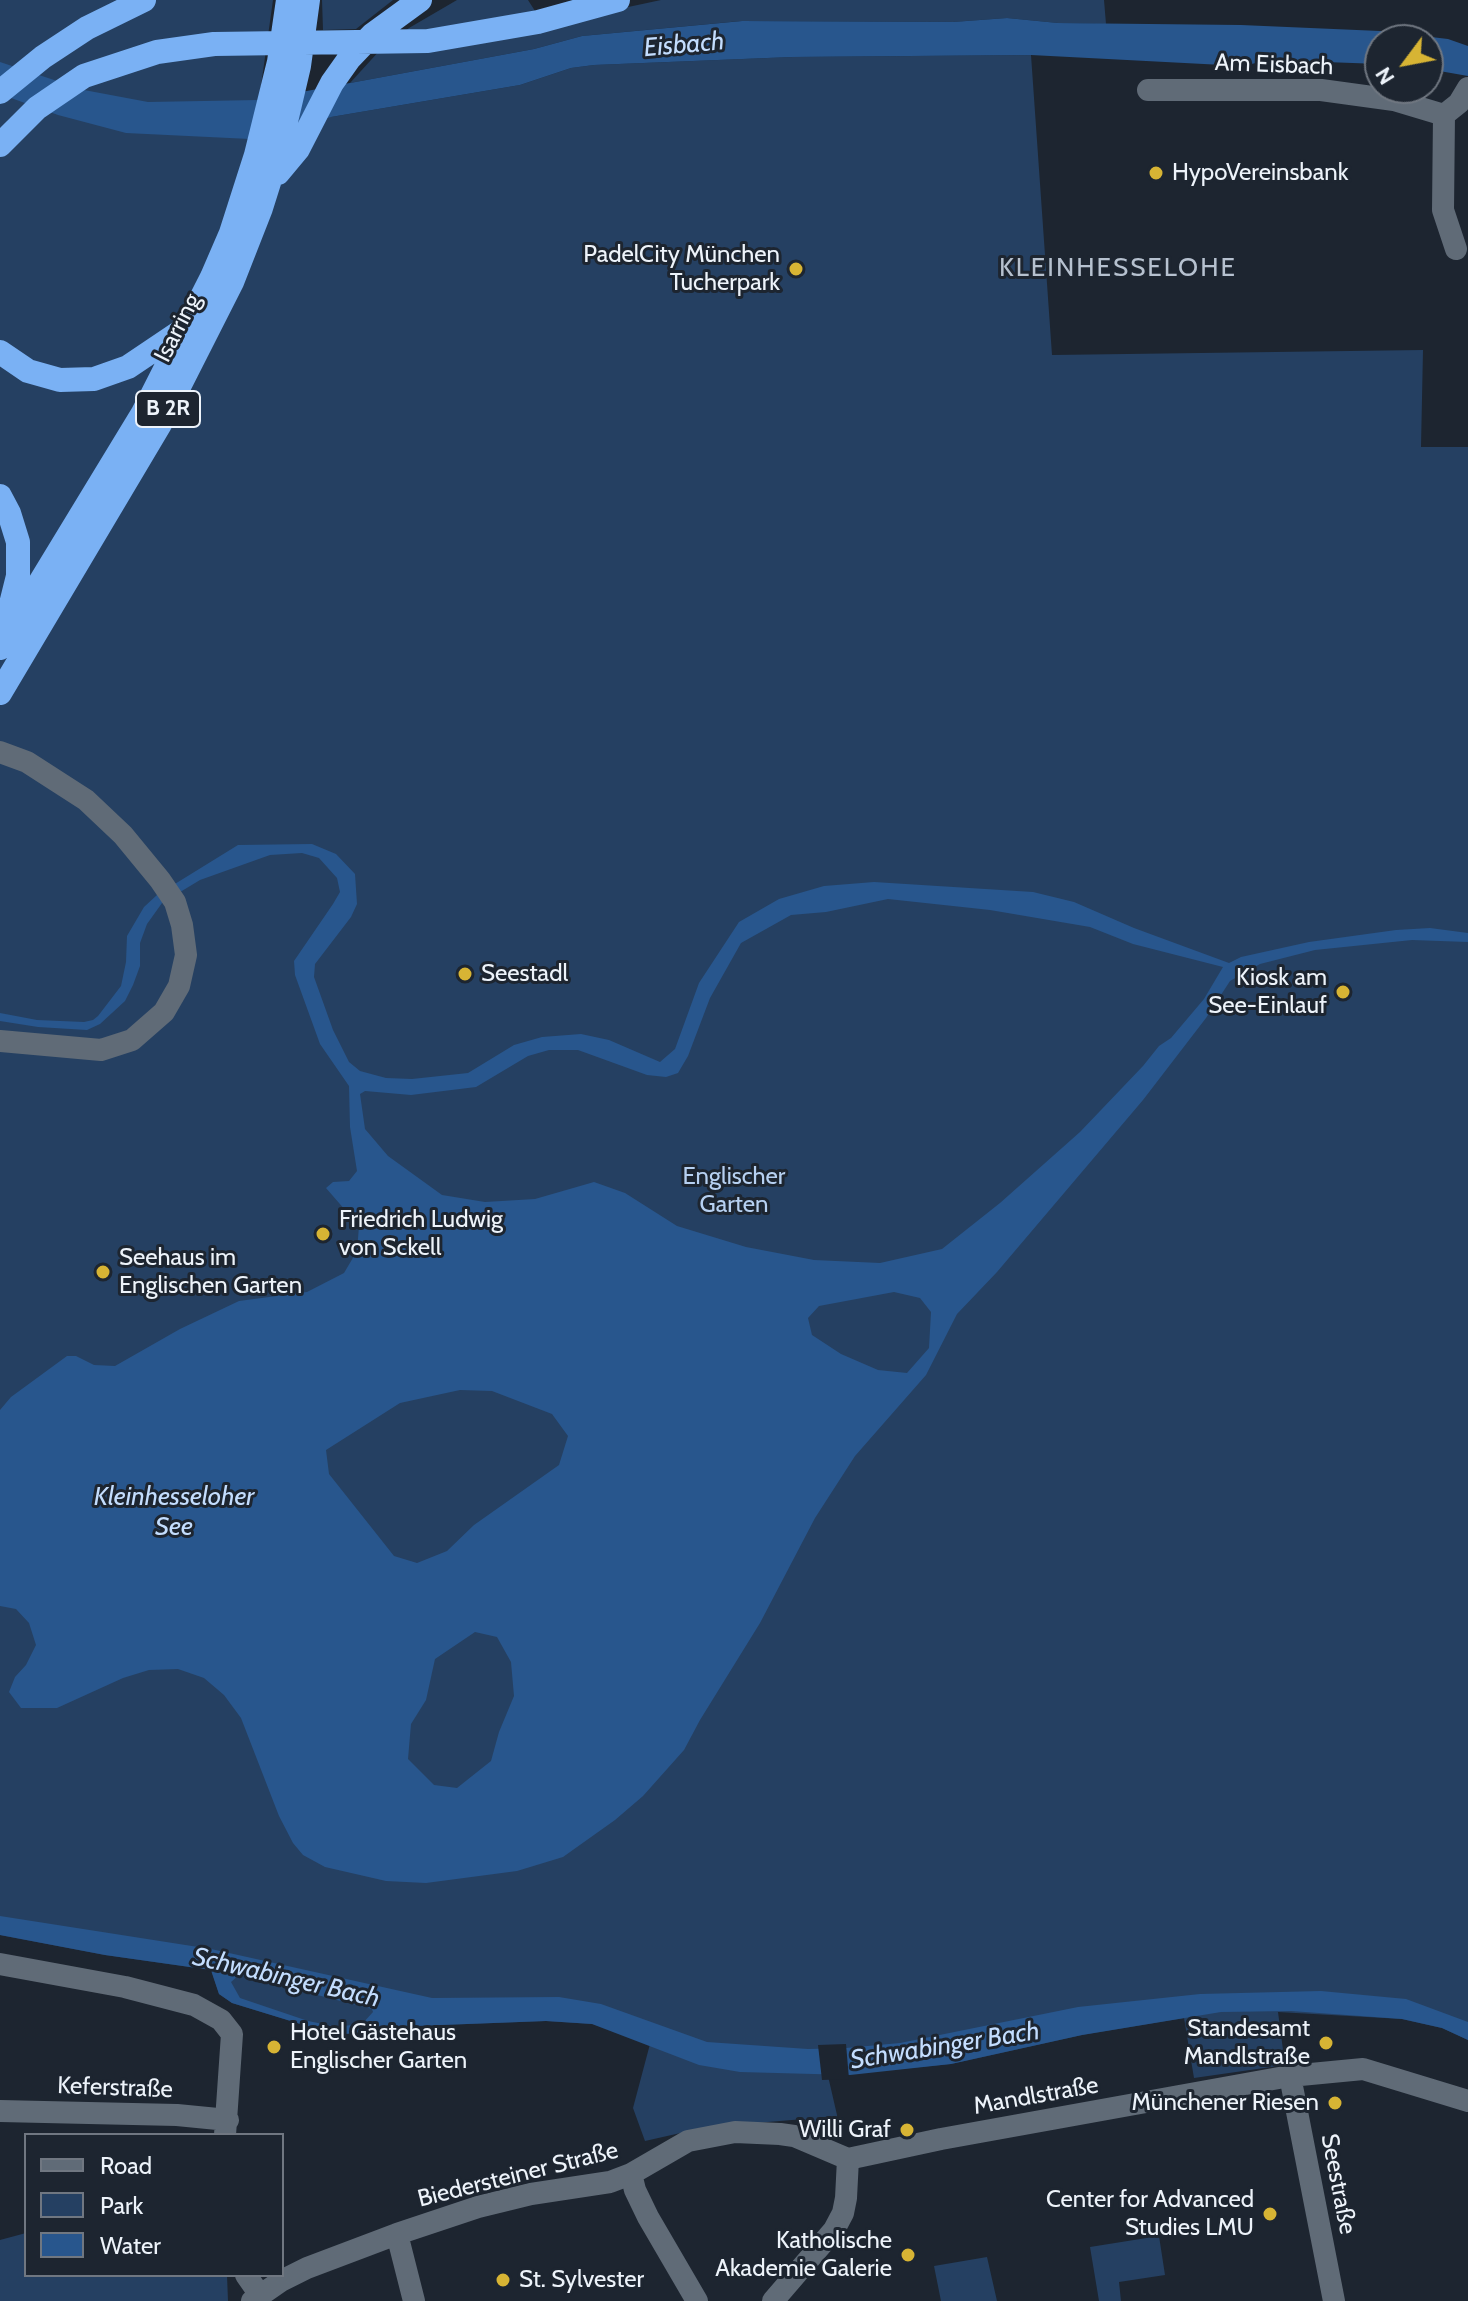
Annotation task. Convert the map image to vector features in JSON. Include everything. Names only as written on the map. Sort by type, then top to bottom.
[{"type":"highway","points":[[0,92],[43,57],[87,28],[144,0]]},
{"type":"highway","name":"Isarring","points":[[0,648],[143,413],[231,233],[278,151],[279,62],[288,0]]},
{"type":"highway","name":"Isarring","points":[[0,693],[167,411],[232,282],[269,184],[278,151],[299,66],[308,0]]},
{"type":"highway","points":[[278,151],[349,59],[372,35],[420,0]]},
{"type":"highway","points":[[0,145],[37,108],[84,76],[157,52],[214,44],[428,41],[538,22],[618,0]]},
{"type":"highway","points":[[0,352],[28,371],[60,380],[94,379],[128,367],[188,326]]},
{"type":"highway","points":[[0,496],[18,542],[18,576],[11,604],[0,624]]},
{"type":"street","points":[[1456,249],[1443,210],[1444,115],[1459,103],[1468,88]]},
{"type":"street","name":"Am Eisbach","points":[[1148,90],[1321,90],[1394,100],[1444,115]]},
{"type":"street","points":[[0,752],[27,762],[86,800],[123,835],[175,902],[186,955],[179,986],[164,1012],[137,1037],[101,1050],[0,1041]]},
{"type":"street","points":[[0,1964],[125,1987],[194,2005],[221,2020],[232,2034],[226,2127]]},
{"type":"street","name":"Mandlstraße","points":[[848,2159],[941,2139],[1290,2076],[1363,2069],[1468,2101]]},
{"type":"street","name":"Seestraße","points":[[1290,2076],[1334,2301]]},
{"type":"street","name":"Keferstraße","points":[[0,2111],[177,2115],[226,2127]]},
{"type":"street","name":"Biedersteiner Straße","points":[[256,2298],[307,2268],[397,2234],[478,2207],[531,2194],[593,2186],[631,2174],[688,2141],[735,2132],[794,2136],[848,2159]]},
{"type":"street","points":[[773,2301],[838,2222],[846,2198],[848,2159]]},
{"type":"street","points":[[631,2174],[648,2217],[697,2301]]},
{"type":"street","points":[[397,2234],[414,2301]]},
{"type":"street","points":[[247,2277],[256,2298]]},
{"type":"green space","name":"Englischer Garten","points":[[0,0],[273,0],[259,100],[331,117],[520,85],[571,68],[594,65],[792,57],[1031,55],[1052,355],[1423,350],[1421,447],[1468,447],[1468,2040],[1442,2028],[1402,2019],[1278,2012],[1285,2065],[1194,2078],[1184,2018],[1082,2035],[951,2064],[828,2076],[837,2115],[838,2136],[830,2139],[823,2130],[804,2119],[707,2127],[645,2141],[633,2108],[650,2044],[593,2024],[546,2021],[415,2026],[337,2035],[232,2003],[219,1994],[211,1970],[105,1955],[0,1935]]},
{"type":"green space","points":[[322,0],[393,0],[356,29],[323,30]]},
{"type":"green space","points":[[457,0],[528,0],[544,25],[661,0],[1104,0],[1106,24],[1007,18],[953,22],[741,21],[582,36],[534,49],[350,83],[381,49],[409,28]]},
{"type":"green space","points":[[24,2234],[24,2277],[227,2277],[228,2301],[0,2301],[0,2240]]},
{"type":"green space","points":[[1159,2236],[1165,2275],[1119,2282],[1121,2301],[1099,2301],[1090,2247]]},
{"type":"green space","points":[[987,2257],[997,2301],[941,2301],[934,2266]]},
{"type":"water","name":"Eisbach","points":[[1007,18],[1058,23],[1364,30],[1364,63],[1270,60],[1242,66],[1031,55],[792,57],[594,65],[571,68],[520,85],[331,117],[250,139],[126,133],[58,115],[0,94],[0,62],[84,90],[148,102],[258,100],[534,49],[582,36],[742,21],[953,22]]},
{"type":"water","points":[[1444,39],[1468,46],[1468,76],[1444,72]]},
{"type":"water","name":"Kleinhesseloher See","points":[[312,844],[336,854],[355,874],[357,904],[351,917],[315,964],[314,977],[333,1030],[349,1062],[360,1071],[386,1078],[412,1079],[468,1073],[514,1045],[542,1037],[581,1034],[609,1040],[660,1062],[675,1049],[699,983],[739,922],[779,899],[824,886],[874,882],[1033,892],[1074,902],[1229,963],[1241,957],[1309,942],[1396,930],[1430,928],[1468,933],[1468,942],[1412,940],[1315,950],[1260,964],[1230,981],[1206,1018],[1143,1100],[997,1272],[957,1314],[926,1375],[855,1456],[815,1518],[760,1623],[684,1750],[643,1796],[563,1857],[517,1871],[426,1883],[386,1881],[325,1867],[303,1855],[279,1816],[241,1718],[224,1695],[204,1678],[178,1669],[149,1670],[123,1678],[57,1708],[21,1708],[9,1692],[36,1645],[29,1623],[16,1609],[0,1606],[0,1410],[11,1397],[67,1356],[76,1356],[94,1365],[115,1366],[180,1329],[239,1301],[307,1292],[344,1273],[357,1251],[359,1226],[326,1188],[333,1182],[349,1181],[357,1171],[350,1127],[349,1086],[320,1044],[295,975],[294,961],[340,892],[337,878],[319,858],[302,853],[270,855],[200,880],[162,903],[147,924],[140,943],[140,966],[125,1001],[100,1024],[87,1030],[0,1021],[0,1013],[37,1020],[93,1020],[121,986],[127,936],[144,907],[157,895],[238,845]],"holes":[[[888,899],[990,910],[1090,927],[1133,944],[1223,967],[1204,999],[1171,1038],[1159,1046],[1080,1132],[1000,1203],[942,1249],[880,1263],[814,1260],[746,1247],[677,1226],[625,1193],[594,1182],[535,1199],[485,1202],[442,1195],[388,1156],[365,1129],[360,1094],[365,1091],[411,1095],[476,1087],[528,1056],[549,1050],[578,1050],[647,1075],[666,1077],[678,1073],[688,1056],[710,998],[741,943],[791,915],[826,912]],[[894,1292],[920,1298],[931,1312],[929,1348],[907,1373],[878,1370],[841,1354],[812,1335],[808,1318],[819,1306]],[[460,1390],[492,1391],[552,1414],[568,1436],[559,1465],[474,1525],[447,1551],[417,1563],[394,1556],[329,1474],[326,1450],[400,1403]],[[475,1632],[497,1637],[511,1662],[514,1696],[491,1761],[457,1788],[434,1785],[408,1759],[411,1724],[426,1700],[435,1659]]]},
{"type":"water","name":"Schwabinger Bach","points":[[0,1916],[211,1949],[432,1998],[559,1997],[601,2004],[707,2042],[808,2049],[846,2048],[900,2043],[1078,2007],[1200,1994],[1321,1991],[1406,1999],[1468,2022],[1468,2040],[1442,2028],[1402,2019],[1291,2011],[1221,2012],[1082,2035],[951,2064],[850,2075],[740,2072],[699,2065],[592,2024],[546,2021],[415,2026],[336,2035],[232,2003],[219,1994],[211,1970],[105,1955],[0,1935]],"holes":[[[239,1975],[372,2009],[373,2012],[363,2023],[338,2027],[308,2021],[240,1998],[231,1982]]]},
{"type":"pier","points":[[846,2044],[849,2079],[822,2080],[818,2045]]},
{"type":"place","name":"HypoVereinsbank","points":[[1156,173]]},
{"type":"place","name":"PadelCity München Tucherpark","points":[[796,269]]},
{"type":"place","name":"Seestadl","points":[[465,974]]},
{"type":"place","name":"Kiosk am See-Einlauf","points":[[1343,992]]},
{"type":"place","name":"Friedrich Ludwig von Sckell","points":[[323,1234]]},
{"type":"place","name":"Seehaus im Englischen Garten","points":[[103,1272]]},
{"type":"place","name":"Standesamt Mandlstraße","points":[[1326,2043]]},
{"type":"place","name":"Hotel Gästehaus Englischer Garten","points":[[274,2047]]},
{"type":"place","name":"Münchener Riesen","points":[[1335,2103]]},
{"type":"place","name":"Willi Graf","points":[[907,2130]]},
{"type":"place","name":"Center for Advanced Studies LMU","points":[[1270,2214]]},
{"type":"place","name":"Katholische Akademie Galerie","points":[[908,2255]]},
{"type":"place","name":"St. Sylvester","points":[[503,2280]]},
{"type":"district","name":"KLEINHESSELOHE","points":[[1118,268]]}]
